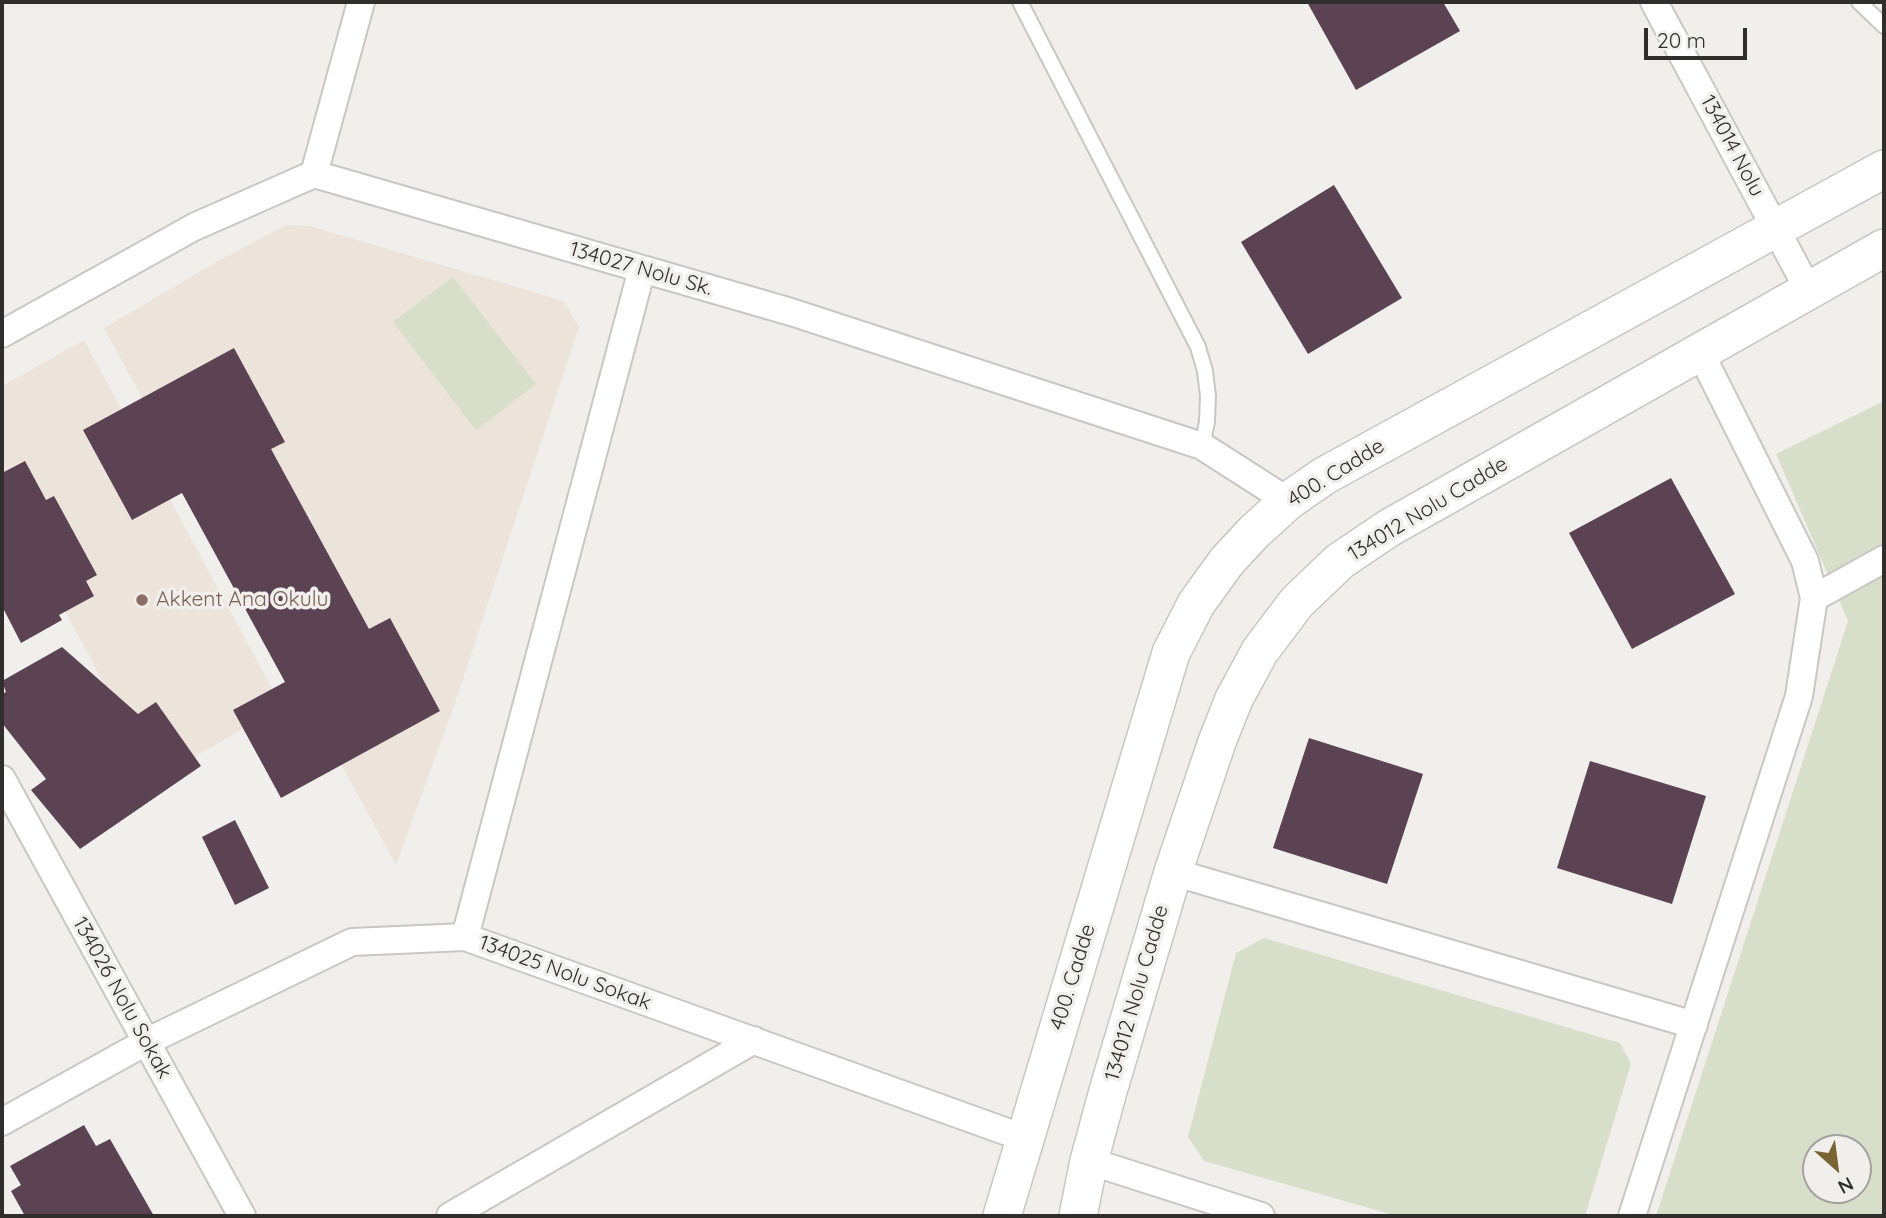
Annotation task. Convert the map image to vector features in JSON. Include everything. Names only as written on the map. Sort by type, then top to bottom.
[{"type":"main road","name":"400. Cadde","points":[[1002,1216],[1171,653],[1196,604],[1227,561],[1288,501],[1324,476],[1884,169]]},
{"type":"main road","name":"134012 Nolu Cadde","points":[[1078,1216],[1089,1161],[1173,872],[1234,699],[1260,651],[1297,601],[1340,561],[1389,528],[1884,248]]},
{"type":"street","points":[[2,334],[194,227],[314,174],[361,2]]},
{"type":"street","name":"134014 Nolu","points":[[1654,2],[1809,291]]},
{"type":"street","name":"134027 Nolu Sk.","points":[[314,174],[791,312],[1202,446],[1288,501]]},
{"type":"street","points":[[466,937],[642,269]]},
{"type":"street","points":[[1632,1216],[1800,696],[1814,598],[1805,561],[1700,352]]},
{"type":"street","points":[[1814,598],[1884,559]]},
{"type":"street","name":"134026 Nolu Sokak","points":[[2,779],[242,1216]]},
{"type":"street","points":[[1173,872],[1693,1026]]},
{"type":"street","name":"134025 Nolu Sokak","points":[[2,1122],[146,1042],[352,942],[466,937],[1024,1138]]},
{"type":"street","points":[[450,1216],[754,1040]]},
{"type":"street","points":[[1089,1161],[1261,1216]]},
{"type":"lane","points":[[1020,2],[1198,347],[1206,372],[1208,396],[1207,422],[1202,446]]},
{"type":"lane","points":[[1859,2],[1884,26]]},
{"type":"shaded area","points":[[286,225],[310,226],[564,301],[579,327],[455,703],[396,865],[104,328],[218,261]]},
{"type":"shaded area","name":"Akkent Ana Okulu","points":[[84,340],[282,707],[155,779],[2,493],[2,386]]},
{"type":"green space","points":[[453,277],[536,384],[476,430],[393,322]]},
{"type":"green space","points":[[1884,401],[1884,1216],[1656,1216],[1848,621],[1776,454]]},
{"type":"green space","points":[[1264,938],[1620,1043],[1631,1064],[1585,1216],[1397,1216],[1204,1161],[1188,1137],[1236,953]]},
{"type":"building","points":[[1307,2],[1443,2],[1460,31],[1356,90]]},
{"type":"building","points":[[1334,185],[1402,298],[1308,354],[1241,242]]},
{"type":"building","points":[[234,348],[285,442],[271,449],[369,629],[390,618],[440,711],[281,798],[233,710],[285,682],[182,493],[132,520],[83,430]]},
{"type":"building","points":[[25,461],[46,500],[54,496],[97,575],[86,581],[94,596],[59,615],[62,620],[21,643],[2,606],[2,473]]},
{"type":"building","points":[[1671,478],[1735,594],[1632,649],[1569,533]]},
{"type":"building","points":[[62,647],[138,714],[156,702],[201,766],[80,849],[31,790],[46,779],[2,723],[2,694],[6,692],[2,681]]},
{"type":"building","points":[[1309,738],[1423,774],[1387,884],[1273,848]]},
{"type":"building","points":[[1590,761],[1706,796],[1672,904],[1557,868]]},
{"type":"building","points":[[235,820],[269,888],[235,905],[202,837]]},
{"type":"building","points":[[84,1125],[96,1146],[110,1139],[154,1216],[25,1216],[11,1191],[21,1185],[10,1166]]},
{"type":"place","name":"Akkent Ana Okulu","points":[[142,600]]}]
